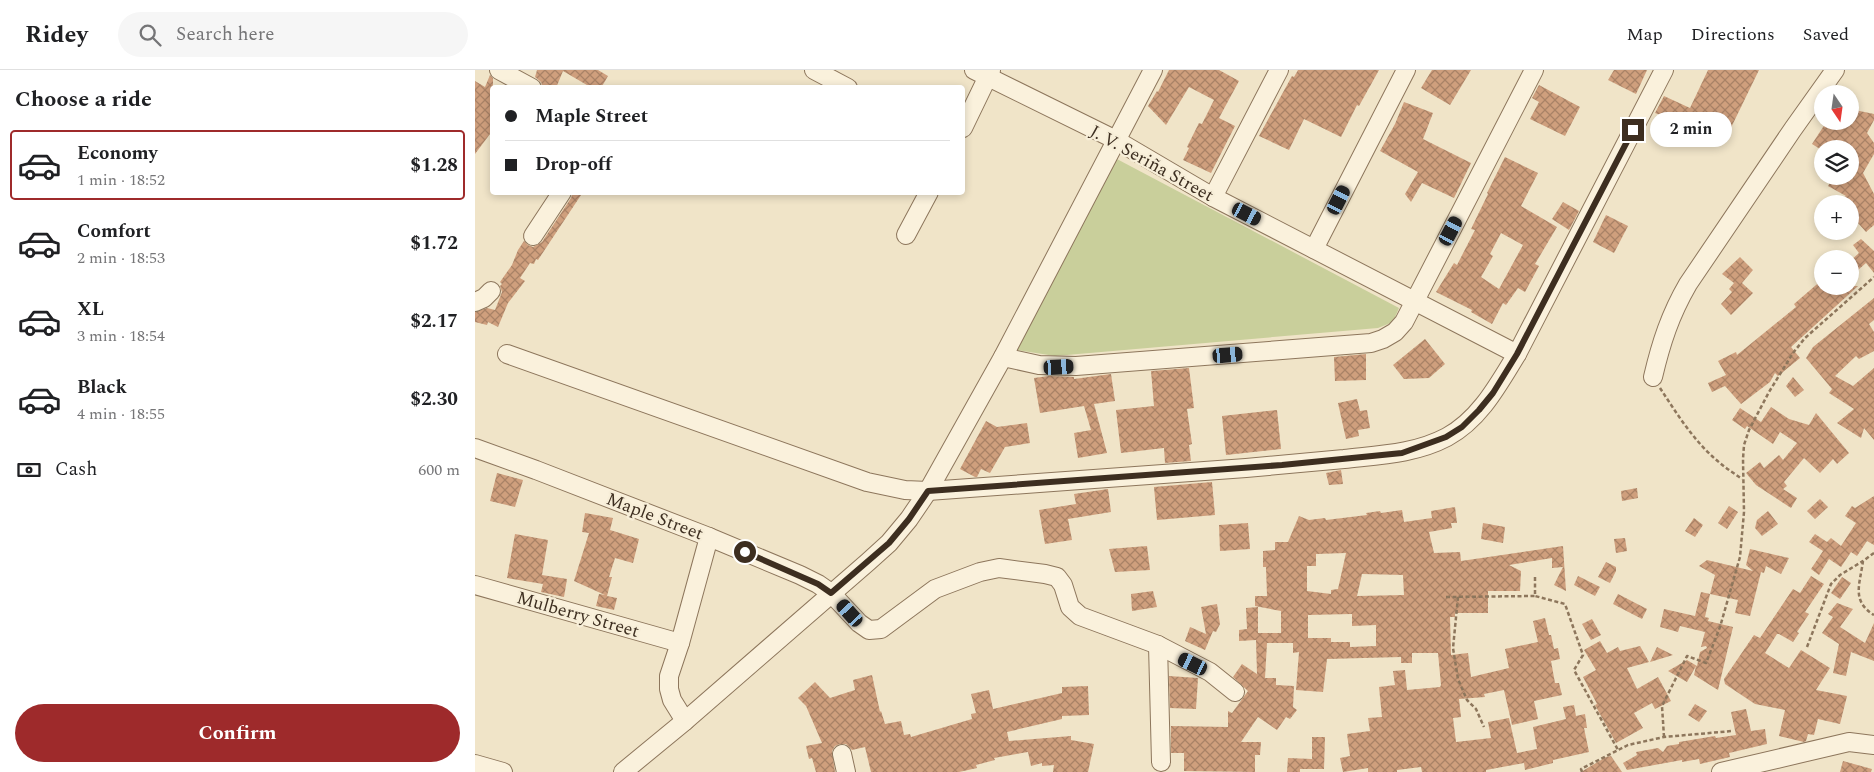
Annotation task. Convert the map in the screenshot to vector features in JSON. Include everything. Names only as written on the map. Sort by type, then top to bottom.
[{"type":"street","points":[[499,70],[526,85]]},
{"type":"street","points":[[814,70],[842,85]]},
{"type":"street","points":[[623,772],[685,721],[889,543],[909,519],[928,491],[1003,357],[1153,70]]},
{"type":"street","points":[[1213,197],[1279,70]]},
{"type":"street","points":[[1314,249],[1406,70]]},
{"type":"street","points":[[1003,357],[1039,365],[1059,367],[1371,343],[1383,339],[1395,332],[1404,322],[1534,70]]},
{"type":"street","points":[[507,354],[867,482],[905,490],[928,491],[1282,465],[1402,453],[1446,437],[1462,427],[1493,393],[1517,354],[1664,70]]},
{"type":"street","points":[[1653,377],[1664,334],[1673,310],[1687,284],[1835,70]]},
{"type":"street","points":[[965,123],[984,72]]},
{"type":"street","name":"J. V. Seriña Street","points":[[984,72],[1116,140],[1213,197],[1517,354]]},
{"type":"street","points":[[533,236],[560,195]]},
{"type":"street","points":[[905,235],[927,195]]},
{"type":"street","points":[[475,302],[484,298],[491,291]]},
{"type":"street","name":"Maple Street","points":[[475,448],[709,537],[800,575],[831,593],[864,627],[877,630],[935,589],[972,574],[999,568],[1057,577],[1060,580],[1070,607],[1081,616],[1158,645],[1210,672],[1235,692]]},
{"type":"street","points":[[685,721],[672,700],[669,689],[669,676],[709,537]]},
{"type":"street","name":"Mulberry Street","points":[[475,584],[680,642]]},
{"type":"street","points":[[1158,645],[1161,762]]},
{"type":"street","points":[[1721,772],[1849,742],[1874,745]]},
{"type":"street","points":[[842,754],[846,772]]},
{"type":"street","points":[[475,764],[503,772]]},
{"type":"path","points":[[1664,737],[1662,706],[1687,656],[1706,663],[1720,627],[1740,557],[1743,537],[1742,479],[1744,445],[1749,430],[1769,392],[1793,353],[1805,338],[1874,277]]},
{"type":"path","points":[[1653,377],[1683,422],[1705,449],[1719,463],[1742,479]]},
{"type":"path","points":[[1807,647],[1831,584],[1840,575],[1874,553]]},
{"type":"path","points":[[1863,561],[1858,597],[1860,604],[1874,615]]},
{"type":"path","points":[[1535,577],[1535,596]]},
{"type":"path","points":[[1446,597],[1535,596],[1565,604],[1583,655],[1574,670],[1617,750]]},
{"type":"path","points":[[1458,597],[1453,648],[1458,679],[1467,700],[1477,709],[1484,727]]},
{"type":"path","points":[[1582,772],[1581,770],[1628,745],[1664,737],[1732,731]]},
{"type":"green space","points":[[1115,158],[1399,308],[1393,322],[1378,328],[1055,356],[1017,350]]},
{"type":"building","points":[[537,70],[598,70],[608,76],[603,85],[587,85],[563,71],[557,85],[542,85],[535,77]]},
{"type":"building","points":[[1169,70],[1219,70],[1239,81],[1219,118],[1235,126],[1211,173],[1183,160],[1199,123],[1202,124],[1214,100],[1189,87],[1166,125],[1148,106],[1158,92]]},
{"type":"building","points":[[1298,70],[1379,70],[1359,106],[1357,105],[1341,137],[1304,119],[1289,150],[1259,136],[1292,76],[1294,77]]},
{"type":"building","points":[[1432,70],[1471,70],[1450,105],[1421,88]]},
{"type":"building","points":[[1614,70],[1647,70],[1636,94],[1608,80]]},
{"type":"building","points":[[1708,70],[1759,70],[1725,140],[1710,133],[1703,144],[1674,126],[1677,121],[1655,113],[1664,96],[1690,108]]},
{"type":"building","points":[[490,75],[493,78],[493,85],[490,85],[490,134],[475,154],[475,81],[485,87]]},
{"type":"building","points":[[1539,85],[1580,107],[1565,136],[1530,119],[1539,102],[1532,98]]},
{"type":"building","points":[[1404,102],[1433,113],[1423,139],[1471,163],[1454,198],[1422,183],[1411,202],[1405,194],[1418,172],[1380,151],[1395,124]]},
{"type":"building","points":[[1859,111],[1874,114],[1874,120],[1867,133],[1874,143],[1874,154],[1863,173],[1874,194],[1874,225],[1866,232],[1859,224],[1859,195],[1844,195],[1828,186],[1859,185],[1859,140],[1815,140],[1821,130],[1859,130]]},
{"type":"building","points":[[1505,157],[1538,173],[1521,206],[1557,227],[1535,264],[1539,266],[1525,292],[1518,288],[1506,305],[1503,303],[1492,324],[1471,312],[1472,310],[1436,292],[1454,263],[1457,265],[1475,230],[1471,229]],"holes":[[[1501,233],[1523,245],[1499,289],[1481,277],[1493,256],[1490,254]]]},
{"type":"building","points":[[572,195],[581,195],[538,260],[536,259],[534,264],[530,263],[520,278],[525,281],[508,303],[498,327],[488,322],[487,325],[475,322],[475,312],[487,308],[495,310],[502,292],[500,286],[502,284],[500,282],[512,265],[524,241],[533,247],[542,242]]},
{"type":"building","points":[[1563,202],[1579,211],[1569,230],[1552,219]]},
{"type":"building","points":[[1606,215],[1628,226],[1614,253],[1593,242]]},
{"type":"building","points":[[1861,239],[1874,251],[1874,273],[1866,263],[1859,269],[1859,250],[1853,245]]},
{"type":"building","points":[[1740,257],[1753,270],[1742,283],[1753,293],[1731,315],[1721,304],[1732,292],[1729,289],[1734,283],[1722,274]]},
{"type":"building","points":[[1814,287],[1814,295],[1848,295],[1791,347],[1800,358],[1778,376],[1775,373],[1770,382],[1741,404],[1725,386],[1712,392],[1708,383],[1726,375],[1718,361],[1736,352],[1737,355],[1796,307],[1794,304]]},
{"type":"building","points":[[1874,298],[1874,320],[1869,324],[1874,332],[1874,351],[1859,359],[1856,356],[1835,376],[1853,386],[1874,368],[1874,440],[1864,428],[1861,438],[1837,423],[1854,409],[1829,393],[1832,389],[1806,358],[1813,347]]},
{"type":"building","points":[[1425,339],[1445,364],[1429,378],[1404,379],[1393,365]]},
{"type":"building","points":[[1366,354],[1366,380],[1335,381],[1334,357]]},
{"type":"building","points":[[1189,368],[1194,408],[1187,409],[1192,444],[1189,445],[1191,461],[1165,463],[1164,448],[1121,453],[1116,410],[1154,406],[1151,371]]},
{"type":"building","points":[[1111,374],[1115,401],[1094,404],[1107,453],[1078,458],[1074,433],[1091,430],[1084,406],[1040,413],[1034,378],[1049,376],[1074,377],[1074,379]]},
{"type":"building","points":[[1793,377],[1804,390],[1795,397],[1786,386]]},
{"type":"building","points":[[1357,399],[1360,411],[1367,410],[1370,428],[1358,430],[1359,436],[1346,439],[1338,403]]},
{"type":"building","points":[[1771,407],[1789,419],[1809,425],[1816,413],[1849,453],[1837,464],[1833,459],[1820,473],[1804,458],[1784,482],[1787,486],[1783,489],[1797,498],[1791,508],[1756,485],[1746,473],[1760,462],[1764,468],[1779,455],[1783,460],[1797,443],[1780,432],[1773,444],[1747,426],[1745,429],[1732,420],[1740,408],[1761,422]]},
{"type":"building","points":[[1277,410],[1281,449],[1226,455],[1222,416]]},
{"type":"building","points":[[986,421],[997,427],[1027,423],[1030,443],[1005,447],[990,473],[981,469],[977,477],[975,477],[960,469]]},
{"type":"building","points":[[1341,470],[1343,484],[1329,485],[1326,473]]},
{"type":"building","points":[[497,473],[523,480],[515,507],[490,501]]},
{"type":"building","points":[[1212,482],[1215,515],[1157,520],[1154,487]]},
{"type":"building","points":[[1637,488],[1638,498],[1622,501],[1621,491]]},
{"type":"building","points":[[1108,489],[1111,512],[1068,519],[1072,540],[1045,544],[1039,510],[1076,504],[1074,494]]},
{"type":"building","points":[[1874,496],[1874,545],[1867,541],[1857,556],[1851,552],[1841,567],[1829,559],[1819,575],[1811,569],[1823,551],[1809,542],[1815,534],[1827,542],[1831,538],[1841,546],[1856,523],[1845,516],[1852,506],[1855,508]]},
{"type":"building","points":[[1820,499],[1828,507],[1815,519],[1807,511]]},
{"type":"building","points":[[1729,506],[1738,512],[1727,529],[1718,523]]},
{"type":"building","points":[[1455,507],[1457,523],[1451,523],[1452,528],[1429,532],[1434,553],[1460,552],[1461,561],[1563,546],[1566,591],[1554,585],[1563,567],[1552,568],[1552,558],[1509,565],[1521,571],[1520,591],[1488,591],[1488,613],[1455,613],[1455,617],[1450,617],[1451,655],[1468,653],[1471,677],[1509,668],[1505,649],[1538,642],[1533,621],[1545,618],[1554,649],[1558,648],[1560,659],[1551,661],[1555,683],[1559,683],[1562,695],[1534,701],[1538,719],[1512,725],[1504,690],[1484,694],[1485,697],[1459,699],[1461,717],[1453,718],[1456,742],[1491,738],[1488,722],[1509,718],[1517,753],[1537,749],[1533,727],[1566,719],[1563,707],[1574,705],[1576,716],[1585,714],[1587,728],[1584,728],[1589,752],[1553,760],[1553,763],[1525,770],[1524,763],[1486,770],[1486,772],[1422,772],[1421,767],[1397,770],[1397,772],[1368,772],[1368,768],[1343,772],[1340,758],[1350,756],[1347,734],[1370,731],[1368,718],[1382,717],[1379,687],[1395,685],[1393,671],[1405,670],[1407,690],[1440,687],[1438,653],[1412,653],[1412,663],[1401,663],[1401,657],[1327,659],[1323,692],[1296,690],[1299,652],[1293,653],[1293,643],[1267,643],[1265,678],[1276,678],[1276,685],[1294,686],[1293,707],[1297,710],[1290,719],[1286,717],[1277,730],[1258,717],[1241,742],[1261,742],[1260,755],[1255,755],[1255,772],[1184,771],[1184,753],[1171,753],[1171,726],[1228,727],[1228,711],[1232,713],[1248,691],[1233,677],[1242,664],[1257,674],[1256,640],[1239,641],[1239,630],[1247,629],[1246,608],[1258,607],[1258,633],[1281,633],[1281,611],[1255,606],[1255,596],[1267,596],[1266,567],[1263,567],[1263,551],[1275,550],[1275,542],[1288,542],[1299,516],[1309,520],[1325,518],[1326,520],[1367,515],[1366,513],[1380,511],[1381,513],[1402,510],[1404,522],[1432,518],[1431,511]],"holes":[[[1346,553],[1338,589],[1331,590],[1331,594],[1307,591],[1307,566],[1316,566],[1316,554]],[[1362,574],[1403,575],[1404,595],[1357,596]],[[1352,614],[1352,626],[1376,625],[1376,646],[1350,647],[1350,642],[1331,642],[1331,638],[1308,638],[1308,615]]]},
{"type":"building","points":[[1768,511],[1778,524],[1762,536],[1755,528],[1757,520]]},
{"type":"building","points":[[585,513],[613,518],[610,530],[639,539],[633,563],[615,558],[609,577],[612,577],[607,596],[617,598],[614,610],[596,606],[599,594],[605,595],[574,581],[589,533],[582,532]]},
{"type":"building","points":[[1694,518],[1703,525],[1695,537],[1685,531]]},
{"type":"building","points":[[1248,523],[1250,549],[1220,551],[1219,525]]},
{"type":"building","points":[[1483,523],[1505,527],[1503,543],[1481,539]]},
{"type":"building","points":[[515,534],[548,540],[542,575],[567,579],[564,597],[541,592],[543,584],[507,578]]},
{"type":"building","points":[[1625,538],[1627,551],[1616,553],[1614,539]]},
{"type":"building","points":[[1147,546],[1150,570],[1115,572],[1109,549]]},
{"type":"building","points":[[1750,549],[1789,558],[1781,574],[1766,566],[1764,573],[1761,572],[1750,616],[1735,613],[1738,600],[1710,594],[1715,575],[1699,566],[1707,560],[1753,571],[1746,565]]},
{"type":"building","points":[[1606,562],[1616,567],[1610,583],[1598,577]]},
{"type":"building","points":[[1578,576],[1600,587],[1595,596],[1574,585]]},
{"type":"building","points":[[1811,576],[1824,584],[1805,612],[1809,614],[1797,632],[1799,633],[1793,642],[1777,634],[1765,653],[1789,668],[1801,650],[1830,668],[1816,690],[1847,696],[1840,724],[1818,719],[1814,735],[1808,734],[1804,742],[1779,736],[1785,710],[1755,704],[1725,684],[1724,679],[1754,635],[1760,638],[1793,589],[1800,593]]},
{"type":"building","points":[[1842,577],[1851,583],[1840,599],[1831,593]]},
{"type":"building","points":[[1153,591],[1157,607],[1132,611],[1131,594]]},
{"type":"building","points":[[1701,592],[1710,594],[1705,617],[1709,618],[1708,621],[1733,627],[1718,690],[1694,675],[1696,666],[1687,682],[1668,671],[1687,660],[1697,666],[1700,652],[1707,648],[1706,646],[1701,647],[1705,632],[1680,626],[1678,632],[1660,627],[1664,609],[1695,616]]},
{"type":"building","points":[[1618,594],[1647,609],[1642,619],[1613,604]]},
{"type":"building","points":[[1837,603],[1853,609],[1840,627],[1865,643],[1874,623],[1874,661],[1851,652],[1846,676],[1833,673],[1839,644],[1822,633],[1833,617],[1828,614]]},
{"type":"building","points":[[1217,604],[1220,624],[1216,632],[1213,631],[1205,650],[1185,641],[1190,627],[1206,634],[1201,607]]},
{"type":"building","points":[[1592,619],[1601,635],[1591,640],[1582,624]]},
{"type":"building","points":[[1600,641],[1607,653],[1618,647],[1620,651],[1640,646],[1649,662],[1627,668],[1637,689],[1658,677],[1671,701],[1655,709],[1652,703],[1634,713],[1643,728],[1616,743],[1595,705],[1597,704],[1583,677],[1596,670],[1584,650]]},
{"type":"building","points":[[1657,647],[1673,655],[1650,662]]},
{"type":"building","points":[[872,675],[880,712],[885,724],[901,721],[904,735],[910,734],[911,737],[972,719],[971,714],[976,713],[971,694],[989,690],[993,709],[1062,693],[1062,687],[1088,686],[1089,715],[1062,716],[1062,719],[1007,732],[1009,741],[1071,736],[1071,740],[1094,744],[1088,772],[1053,772],[1054,765],[1042,766],[1042,763],[1031,766],[1028,752],[994,758],[995,760],[976,765],[977,768],[959,772],[871,772],[865,747],[852,750],[846,744],[840,744],[835,746],[832,751],[835,772],[816,772],[812,758],[809,759],[806,746],[822,743],[806,706],[798,698],[815,682],[830,698],[855,690],[853,680]]},
{"type":"building","points":[[1169,676],[1198,678],[1196,709],[1170,708]]},
{"type":"building","points":[[1695,704],[1707,711],[1699,722],[1688,715]]},
{"type":"building","points":[[1746,709],[1751,731],[1765,729],[1767,744],[1729,753],[1730,757],[1700,764],[1699,759],[1682,762],[1682,760],[1627,770],[1623,763],[1637,755],[1636,752],[1658,748],[1663,752],[1667,746],[1679,744],[1679,742],[1715,736],[1716,738],[1736,735],[1731,712]]},
{"type":"building","points":[[1312,737],[1325,737],[1324,769],[1300,769],[1300,772],[1287,772],[1288,758],[1312,759]]},
{"type":"building","points":[[1611,756],[1622,772],[1581,772],[1606,757]]},
{"type":"building","points":[[1843,761],[1872,769],[1871,772],[1840,772]]},
{"type":"route","points":[[745,552],[800,575],[831,593],[889,543],[909,519],[928,491],[1282,465],[1402,453],[1446,437],[1462,427],[1479,410],[1493,393],[1517,354],[1633,130]]}]
